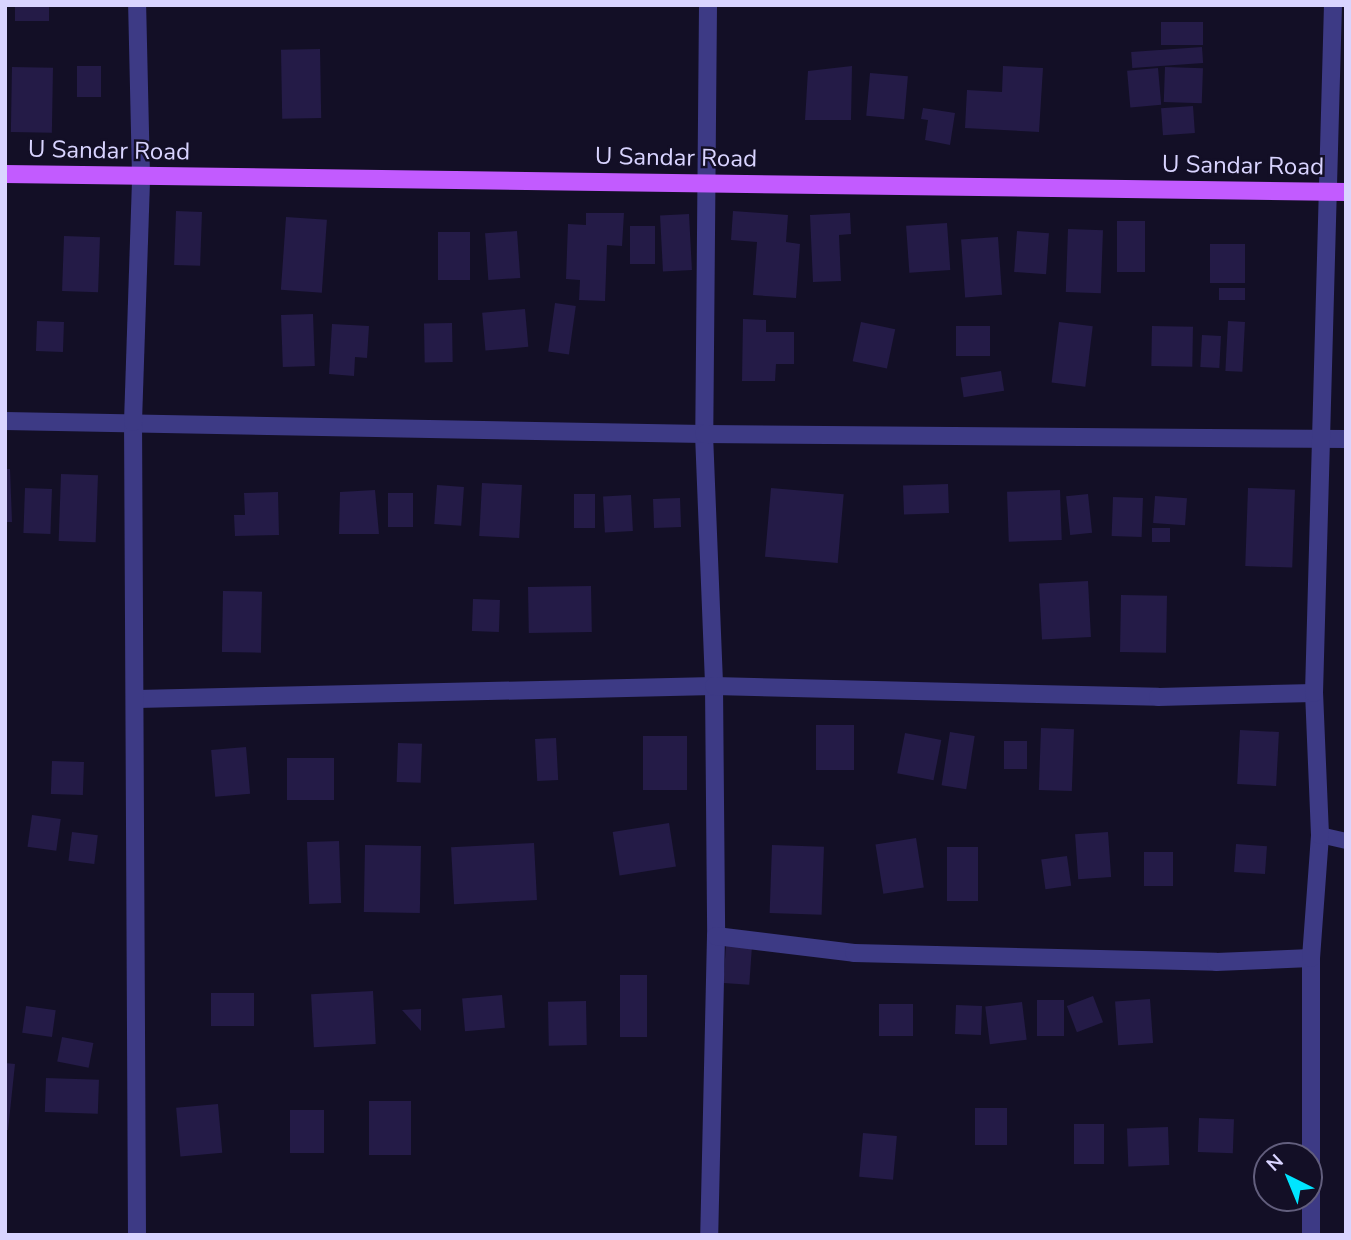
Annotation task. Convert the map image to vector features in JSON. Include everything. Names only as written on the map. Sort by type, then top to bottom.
[{"type":"main road","name":"U Sandar Road","points":[[5,174],[1338,192]]},
{"type":"street","points":[[137,5],[141,176],[133,422],[137,1235]]},
{"type":"street","points":[[708,5],[709,183],[704,434],[714,686],[716,936],[709,1235]]},
{"type":"street","points":[[1311,1235],[1311,958],[1320,835],[1314,693],[1322,438],[1338,192],[1334,5]]},
{"type":"street","points":[[5,421],[704,434],[1346,439]]},
{"type":"street","points":[[136,699],[714,686],[1158,697],[1314,693]]},
{"type":"street","points":[[716,936],[854,953],[1216,962],[1311,958]]},
{"type":"lane","points":[[1320,835],[1346,841]]},
{"type":"building","points":[[15,5],[49,5],[49,21],[15,21]]},
{"type":"building","points":[[1161,22],[1203,22],[1203,45],[1161,45]]},
{"type":"building","points":[[1202,47],[1203,63],[1132,68],[1131,52]]},
{"type":"building","points":[[320,49],[321,118],[282,119],[281,50]]},
{"type":"building","points":[[77,66],[101,66],[101,97],[77,97]]},
{"type":"building","points":[[852,66],[851,120],[805,120],[808,71]]},
{"type":"building","points":[[1003,66],[1043,68],[1039,132],[965,128],[967,90],[1002,92]]},
{"type":"building","points":[[12,67],[53,68],[52,133],[11,132]]},
{"type":"building","points":[[1165,67],[1203,68],[1202,103],[1164,102]]},
{"type":"building","points":[[1158,68],[1161,105],[1130,108],[1127,71]]},
{"type":"building","points":[[870,73],[908,76],[904,119],[866,116]]},
{"type":"building","points":[[1193,106],[1195,133],[1163,135],[1161,108]]},
{"type":"building","points":[[923,108],[955,113],[950,145],[925,140],[928,120],[921,119]]},
{"type":"building","points":[[176,211],[202,212],[200,266],[174,265]]},
{"type":"building","points":[[733,211],[788,215],[786,242],[800,244],[796,298],[753,295],[757,242],[731,240]]},
{"type":"building","points":[[586,213],[624,213],[622,246],[607,245],[605,301],[579,300],[580,280],[566,279],[568,224],[586,225]]},
{"type":"building","points":[[850,213],[851,234],[839,235],[841,281],[813,282],[810,215]]},
{"type":"building","points":[[689,214],[692,270],[663,271],[660,216]]},
{"type":"building","points":[[286,217],[327,220],[322,293],[281,290]]},
{"type":"building","points":[[1117,221],[1145,221],[1145,272],[1117,272]]},
{"type":"building","points":[[947,223],[950,270],[909,273],[906,226]]},
{"type":"building","points":[[630,226],[655,226],[655,264],[630,264]]},
{"type":"building","points":[[1068,229],[1103,230],[1101,293],[1066,292]]},
{"type":"building","points":[[517,231],[520,278],[488,280],[485,233]]},
{"type":"building","points":[[1017,231],[1049,233],[1046,274],[1014,272]]},
{"type":"building","points":[[438,232],[470,232],[470,280],[438,280]]},
{"type":"building","points":[[64,236],[100,237],[98,292],[62,291]]},
{"type":"building","points":[[998,237],[1002,295],[965,297],[961,240]]},
{"type":"building","points":[[1210,244],[1245,244],[1245,283],[1210,283]]},
{"type":"building","points":[[1219,288],[1245,288],[1245,300],[1219,300]]},
{"type":"building","points":[[555,303],[576,306],[569,354],[548,352]]},
{"type":"building","points":[[525,309],[528,347],[485,351],[482,313]]},
{"type":"building","points":[[313,314],[315,366],[283,367],[281,315]]},
{"type":"building","points":[[743,319],[766,320],[766,332],[794,332],[794,364],[776,364],[775,381],[742,381]]},
{"type":"building","points":[[37,321],[64,322],[63,352],[36,351]]},
{"type":"building","points":[[1228,321],[1245,322],[1242,372],[1225,371]]},
{"type":"building","points":[[861,322],[895,329],[887,368],[853,361]]},
{"type":"building","points":[[1059,322],[1093,326],[1085,387],[1052,383]]},
{"type":"building","points":[[424,323],[452,323],[453,362],[425,362]]},
{"type":"building","points":[[332,324],[369,326],[367,358],[355,357],[354,376],[329,374]]},
{"type":"building","points":[[956,326],[990,326],[990,356],[956,356]]},
{"type":"building","points":[[1152,326],[1193,327],[1192,367],[1151,366]]},
{"type":"building","points":[[1202,335],[1221,336],[1219,368],[1200,367]]},
{"type":"building","points":[[1001,371],[1004,391],[964,397],[961,377]]},
{"type":"building","points":[[5,469],[10,469],[12,522],[5,522]]},
{"type":"building","points":[[61,474],[98,475],[96,542],[59,541]]},
{"type":"building","points":[[482,483],[522,485],[519,538],[479,536]]},
{"type":"building","points":[[948,484],[949,513],[904,515],[903,486]]},
{"type":"building","points":[[437,485],[464,487],[461,526],[434,524]]},
{"type":"building","points":[[25,488],[52,489],[50,534],[23,533]]},
{"type":"building","points":[[771,488],[844,494],[838,563],[765,557]]},
{"type":"building","points":[[1248,488],[1295,490],[1292,568],[1245,566]]},
{"type":"building","points":[[375,490],[379,534],[339,534],[340,492]]},
{"type":"building","points":[[1060,490],[1062,540],[1009,542],[1007,492]]},
{"type":"building","points":[[278,492],[279,535],[235,536],[234,515],[245,515],[244,493]]},
{"type":"building","points":[[388,493],[413,493],[413,527],[388,527]]},
{"type":"building","points":[[574,494],[595,494],[595,528],[574,528]]},
{"type":"building","points":[[1088,494],[1092,533],[1070,535],[1066,496]]},
{"type":"building","points":[[631,495],[633,531],[605,532],[603,496]]},
{"type":"building","points":[[1155,496],[1187,498],[1185,525],[1153,523]]},
{"type":"building","points":[[1113,497],[1143,498],[1142,537],[1112,536]]},
{"type":"building","points":[[680,498],[681,527],[654,528],[653,499]]},
{"type":"building","points":[[1152,528],[1170,528],[1170,542],[1152,542]]},
{"type":"building","points":[[1088,581],[1091,637],[1042,639],[1039,584]]},
{"type":"building","points":[[591,586],[592,632],[529,633],[528,587]]},
{"type":"building","points":[[223,591],[262,592],[261,653],[222,652]]},
{"type":"building","points":[[1121,595],[1167,596],[1166,653],[1120,652]]},
{"type":"building","points":[[473,599],[500,600],[499,632],[472,631]]},
{"type":"building","points":[[816,725],[854,725],[854,770],[816,770]]},
{"type":"building","points":[[1041,728],[1074,729],[1072,791],[1039,790]]},
{"type":"building","points":[[1240,730],[1279,732],[1276,786],[1237,784]]},
{"type":"building","points":[[950,732],[975,736],[966,789],[942,785]]},
{"type":"building","points":[[905,733],[941,740],[933,780],[897,773]]},
{"type":"building","points":[[643,736],[687,736],[687,790],[643,790]]},
{"type":"building","points":[[556,738],[558,780],[537,781],[535,739]]},
{"type":"building","points":[[1004,741],[1027,741],[1027,769],[1004,769]]},
{"type":"building","points":[[398,743],[422,744],[421,783],[397,782]]},
{"type":"building","points":[[246,747],[250,794],[215,797],[211,750]]},
{"type":"building","points":[[287,758],[334,758],[334,800],[287,800]]},
{"type":"building","points":[[52,761],[84,762],[83,795],[51,794]]},
{"type":"building","points":[[32,815],[61,819],[56,851],[28,847]]},
{"type":"building","points":[[669,823],[676,866],[620,875],[613,832]]},
{"type":"building","points":[[72,832],[98,835],[94,864],[68,861]]},
{"type":"building","points":[[1108,832],[1111,877],[1078,879],[1075,834]]},
{"type":"building","points":[[916,838],[924,887],[883,894],[876,844]]},
{"type":"building","points":[[339,841],[341,903],[309,904],[307,842]]},
{"type":"building","points":[[534,843],[537,900],[454,904],[451,847]]},
{"type":"building","points":[[1236,844],[1267,846],[1265,874],[1234,872]]},
{"type":"building","points":[[365,845],[421,846],[420,913],[364,912]]},
{"type":"building","points":[[772,845],[824,847],[822,915],[770,913]]},
{"type":"building","points":[[947,847],[978,847],[978,901],[947,901]]},
{"type":"building","points":[[1144,852],[1173,852],[1173,886],[1144,886]]},
{"type":"building","points":[[1067,856],[1071,886],[1045,889],[1041,860]]},
{"type":"building","points":[[726,945],[752,947],[749,985],[723,983]]},
{"type":"building","points":[[620,975],[647,975],[647,1037],[620,1037]]},
{"type":"building","points":[[373,991],[376,1044],[314,1047],[311,994]]},
{"type":"building","points":[[211,993],[254,993],[254,1026],[211,1026]]},
{"type":"building","points":[[502,995],[505,1028],[465,1031],[462,998]]},
{"type":"building","points":[[1093,996],[1103,1022],[1077,1032],[1067,1006]]},
{"type":"building","points":[[1150,999],[1153,1043],[1118,1045],[1115,1001]]},
{"type":"building","points":[[1037,1000],[1064,1000],[1064,1036],[1037,1036]]},
{"type":"building","points":[[586,1001],[587,1045],[549,1046],[548,1002]]},
{"type":"building","points":[[1022,1002],[1027,1040],[990,1044],[985,1007]]},
{"type":"building","points":[[879,1004],[913,1004],[913,1036],[879,1036]]},
{"type":"building","points":[[956,1005],[982,1006],[981,1035],[955,1034]]},
{"type":"building","points":[[26,1006],[56,1010],[52,1037],[22,1033]]},
{"type":"building","points":[[421,1009],[421,1031],[402,1010]]},
{"type":"building","points":[[62,1037],[93,1043],[89,1068],[57,1062]]},
{"type":"building","points":[[5,1063],[15,1064],[8,1130],[5,1130]]},
{"type":"building","points":[[46,1078],[99,1080],[98,1114],[45,1112]]},
{"type":"building","points":[[369,1101],[411,1101],[411,1155],[369,1155]]},
{"type":"building","points":[[218,1104],[222,1153],[180,1156],[176,1108]]},
{"type":"building","points":[[975,1108],[1007,1108],[1007,1145],[975,1145]]},
{"type":"building","points":[[290,1110],[324,1110],[324,1153],[290,1153]]},
{"type":"building","points":[[1199,1118],[1234,1119],[1233,1153],[1198,1152]]},
{"type":"building","points":[[1074,1124],[1104,1124],[1104,1164],[1074,1164]]},
{"type":"building","points":[[1168,1127],[1169,1165],[1128,1166],[1127,1128]]},
{"type":"building","points":[[863,1133],[897,1136],[893,1180],[859,1177]]}]
